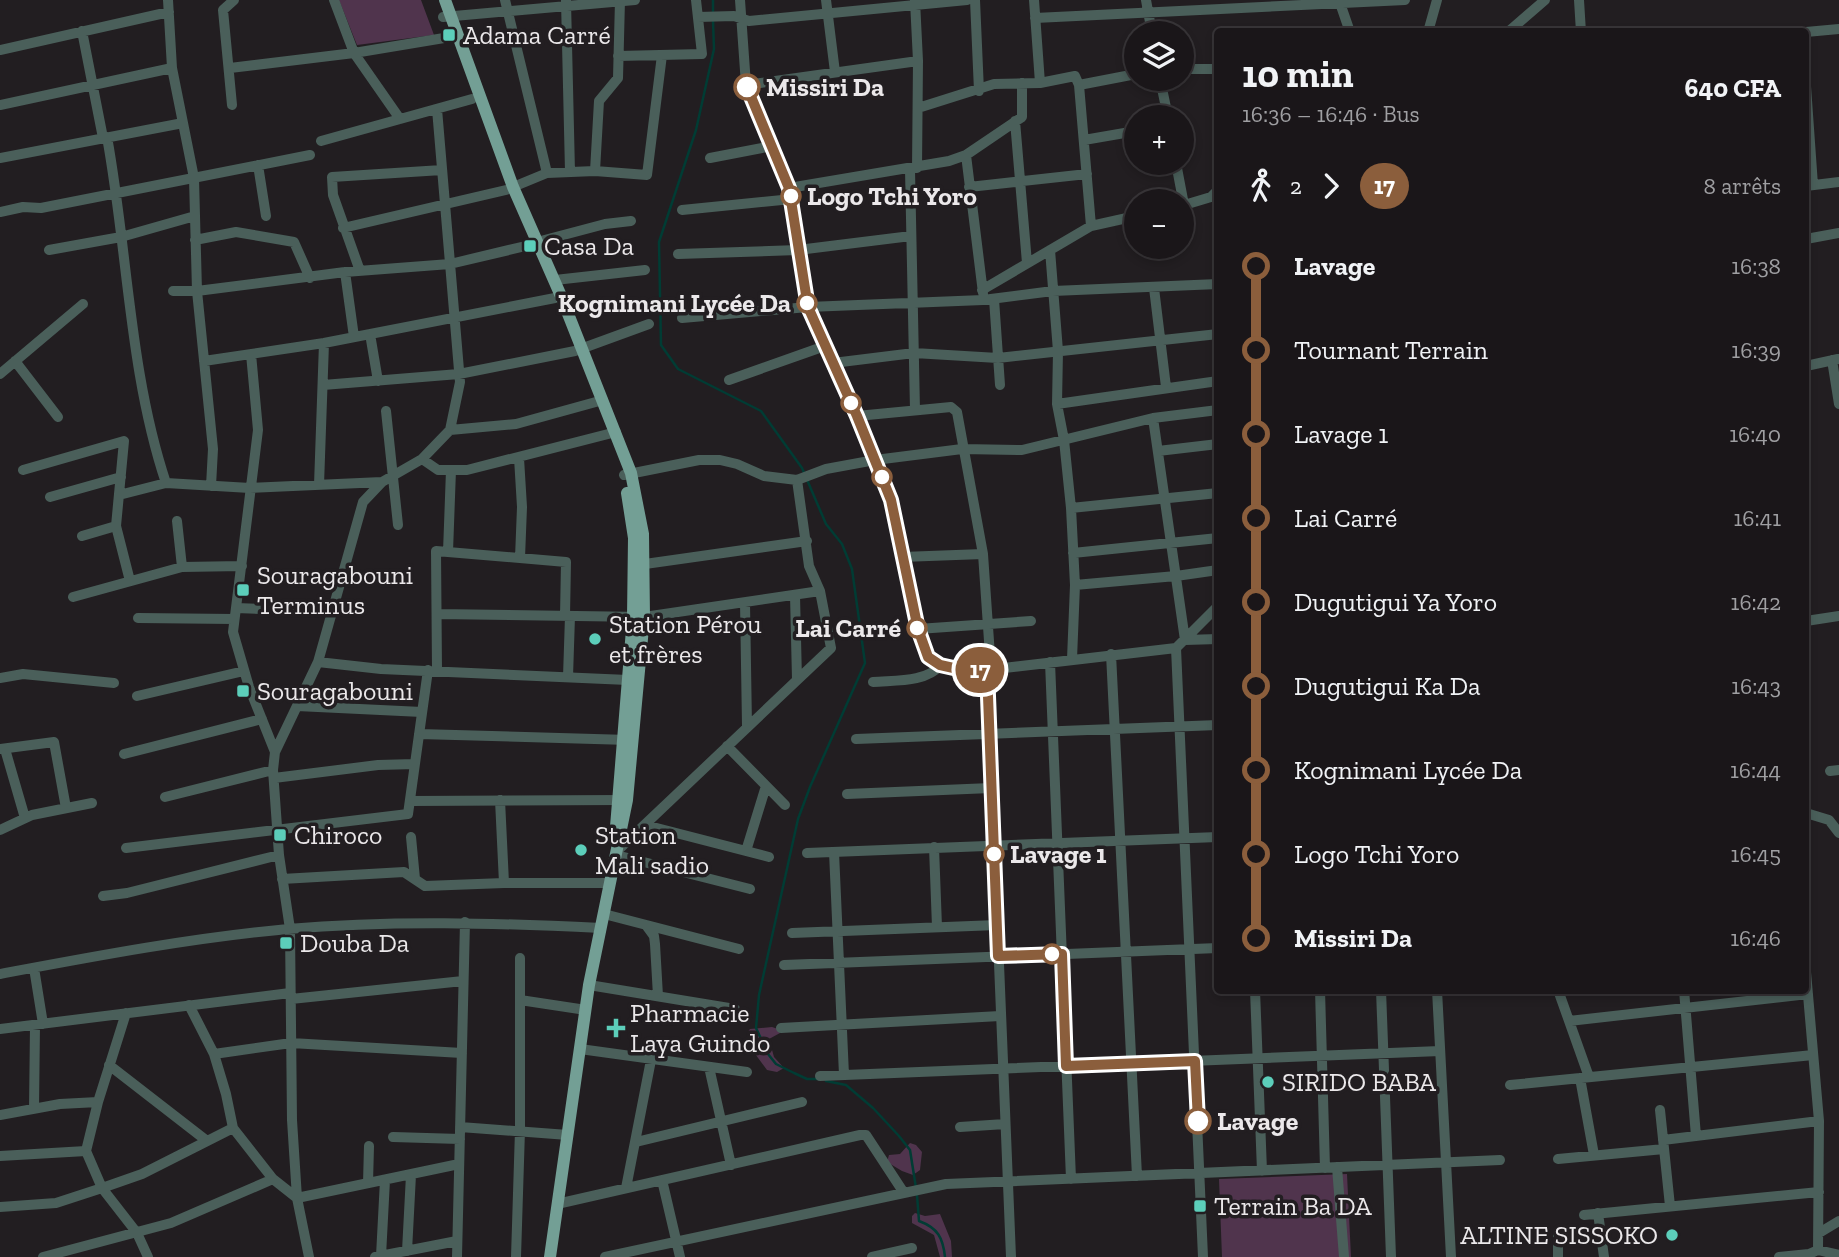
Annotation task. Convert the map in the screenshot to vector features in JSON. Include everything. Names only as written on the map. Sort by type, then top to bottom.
[{"type":"main road","points":[[437,0],[447,17],[510,188]]},
{"type":"main road","points":[[445,0],[450,37],[472,99],[579,350]]},
{"type":"main road","points":[[534,244],[555,280],[579,350],[628,474],[634,538],[640,565],[639,617],[616,853],[589,985],[550,1257]]},
{"type":"main road","points":[[627,740],[628,680],[639,617]]},
{"type":"street","points":[[168,0],[172,68],[194,178],[197,291],[213,449],[211,486]]},
{"type":"street","points":[[232,105],[223,10],[233,0]]},
{"type":"street","points":[[334,0],[354,53],[400,119]]},
{"type":"street","points":[[505,0],[547,173]]},
{"type":"street","points":[[447,17],[566,3],[635,0]]},
{"type":"street","points":[[618,56],[702,54],[701,17],[696,0]]},
{"type":"street","points":[[740,0],[746,85],[789,188],[808,307],[891,500],[918,629],[928,657],[940,665],[967,671],[1177,648],[1214,610]]},
{"type":"street","points":[[826,0],[835,72]]},
{"type":"street","points":[[701,17],[741,17],[748,21],[967,0]]},
{"type":"street","points":[[975,0],[979,90]]},
{"type":"street","points":[[1034,0],[1040,83]]},
{"type":"street","points":[[1146,0],[1150,21]]},
{"type":"street","points":[[1035,18],[1405,0]]},
{"type":"street","points":[[1429,28],[1437,0]]},
{"type":"street","points":[[1513,28],[1545,0]]},
{"type":"street","points":[[1579,0],[1581,28]]},
{"type":"street","points":[[595,171],[599,101],[618,78],[620,1]]},
{"type":"street","points":[[1339,2],[1349,28]]},
{"type":"street","points":[[566,3],[570,172]]},
{"type":"street","points":[[915,3],[918,108],[911,236],[915,410]]},
{"type":"street","points":[[0,50],[169,12]]},
{"type":"street","points":[[1809,32],[1839,29]]},
{"type":"street","points":[[82,31],[117,192],[127,292],[154,446],[166,483]]},
{"type":"street","points":[[230,68],[354,53],[450,37]]},
{"type":"street","points":[[343,228],[510,188],[547,173],[595,171],[647,175],[662,55]]},
{"type":"street","points":[[746,85],[918,61]]},
{"type":"street","points":[[0,104],[172,68]]},
{"type":"street","points":[[1194,69],[1214,69]]},
{"type":"street","points":[[918,108],[994,84],[1040,83],[1075,76],[1079,85],[1091,226]]},
{"type":"street","points":[[1079,85],[1124,76]]},
{"type":"street","points":[[789,188],[914,169],[949,162],[965,155],[1022,117],[1022,83]]},
{"type":"street","points":[[321,141],[472,99]]},
{"type":"street","points":[[309,1257],[297,1198],[292,1120],[290,929],[279,855],[273,774],[275,752],[318,662],[363,502],[382,482],[422,459],[450,430],[460,382],[437,108]]},
{"type":"street","points":[[1015,121],[1027,263]]},
{"type":"street","points":[[0,158],[183,123]]},
{"type":"street","points":[[1084,140],[1124,133]]},
{"type":"street","points":[[710,158],[772,146]]},
{"type":"street","points":[[0,212],[23,207],[41,208],[310,155]]},
{"type":"street","points":[[965,155],[998,358],[1000,386]]},
{"type":"street","points":[[1809,162],[1810,185],[1839,182]]},
{"type":"street","points":[[258,165],[266,216]]},
{"type":"street","points":[[360,271],[333,195],[332,177],[442,170]]},
{"type":"street","points":[[970,187],[1087,174]]},
{"type":"street","points":[[1194,202],[1214,194]]},
{"type":"street","points":[[682,210],[792,200]]},
{"type":"street","points":[[49,250],[121,237],[195,216]]},
{"type":"street","points":[[986,296],[1027,263],[1091,226],[1124,219]]},
{"type":"street","points":[[173,291],[197,291],[345,272],[450,264],[534,244],[563,233],[631,221]]},
{"type":"street","points":[[195,240],[236,232],[294,243],[310,278]]},
{"type":"street","points":[[1809,238],[1839,233]]},
{"type":"street","points":[[678,254],[798,250],[911,236]]},
{"type":"street","points":[[1050,250],[1058,351],[1057,404],[1064,440],[1071,508],[1074,585],[1072,659]]},
{"type":"street","points":[[555,280],[645,270]]},
{"type":"street","points":[[345,272],[354,337]]},
{"type":"street","points":[[682,318],[808,307],[913,304],[986,296],[1214,284]]},
{"type":"street","points":[[1154,288],[1166,387]]},
{"type":"street","points":[[204,361],[324,343],[555,298]]},
{"type":"street","points":[[0,374],[83,304]]},
{"type":"street","points":[[323,386],[459,374],[579,350],[649,324]]},
{"type":"street","points":[[370,334],[378,381]]},
{"type":"street","points":[[833,363],[914,353],[998,358],[1214,334]]},
{"type":"street","points":[[319,485],[324,343]]},
{"type":"street","points":[[729,380],[825,346]]},
{"type":"street","points":[[251,354],[258,430],[233,632],[244,671],[275,752]]},
{"type":"street","points":[[1809,365],[1836,360],[1839,404]]},
{"type":"street","points":[[15,361],[58,417]]},
{"type":"street","points":[[1057,404],[1214,381]]},
{"type":"street","points":[[450,430],[516,424],[599,400]]},
{"type":"street","points":[[857,416],[951,407],[959,420],[962,449],[983,554],[988,624],[993,845],[1011,1257]]},
{"type":"street","points":[[628,474],[699,460],[720,460],[764,476],[797,480],[826,469],[876,460],[962,449],[1021,450],[1153,418],[1214,410]]},
{"type":"street","points":[[386,411],[398,525]]},
{"type":"street","points":[[1153,418],[1185,640]]},
{"type":"street","points":[[422,459],[438,470],[467,470],[612,433]]},
{"type":"street","points":[[23,470],[124,441],[116,526],[130,581]]},
{"type":"street","points":[[1158,451],[1214,444]]},
{"type":"street","points":[[519,458],[522,507],[520,558]]},
{"type":"street","points":[[448,552],[451,470]]},
{"type":"street","points":[[50,497],[121,477]]},
{"type":"street","points":[[616,853],[831,648],[820,591],[808,566],[807,541],[797,480]]},
{"type":"street","points":[[119,495],[166,483],[250,488],[382,482]]},
{"type":"street","points":[[1071,508],[1214,493]]},
{"type":"street","points":[[177,521],[182,567]]},
{"type":"street","points":[[82,536],[116,526]]},
{"type":"street","points":[[1073,553],[1214,538]]},
{"type":"street","points":[[640,565],[807,541]]},
{"type":"street","points":[[126,848],[408,814],[422,712],[433,670],[437,614],[436,551],[566,562],[568,677]]},
{"type":"street","points":[[902,557],[983,554]]},
{"type":"street","points":[[73,597],[182,567],[242,566]]},
{"type":"street","points":[[1074,585],[1214,571]]},
{"type":"street","points":[[437,614],[639,617],[746,604],[820,591]]},
{"type":"street","points":[[795,595],[797,680]]},
{"type":"street","points":[[746,604],[747,726]]},
{"type":"street","points":[[138,618],[333,612]]},
{"type":"street","points":[[1809,621],[1839,616]]},
{"type":"street","points":[[918,629],[1031,621]]},
{"type":"street","points":[[1185,640],[1214,639]]},
{"type":"street","points":[[1177,648],[1203,1257]]},
{"type":"street","points":[[1111,654],[1137,1176]]},
{"type":"street","points":[[318,662],[381,669],[628,680]]},
{"type":"street","points":[[1050,662],[1071,1179]]},
{"type":"street","points":[[873,682],[926,677],[940,665]]},
{"type":"street","points":[[137,695],[244,671]]},
{"type":"street","points":[[0,678],[23,674],[114,683]]},
{"type":"street","points":[[297,706],[422,712]]},
{"type":"street","points":[[124,754],[262,719]]},
{"type":"street","points":[[856,739],[1214,725]]},
{"type":"street","points":[[419,734],[627,740]]},
{"type":"street","points":[[25,818],[3,749],[54,742],[66,808]]},
{"type":"street","points":[[727,746],[785,805]]},
{"type":"street","points":[[165,797],[273,774],[415,764]]},
{"type":"street","points":[[746,851],[766,786]]},
{"type":"street","points":[[847,794],[992,788]]},
{"type":"street","points":[[410,800],[622,800]]},
{"type":"street","points":[[500,800],[504,883]]},
{"type":"street","points":[[0,830],[25,818],[92,803]]},
{"type":"street","points":[[1809,814],[1829,820],[1839,833]]},
{"type":"street","points":[[645,825],[769,857]]},
{"type":"street","points":[[411,837],[415,879]]},
{"type":"street","points":[[807,853],[1214,837]]},
{"type":"street","points":[[934,847],[937,927]]},
{"type":"street","points":[[834,852],[844,1074]]},
{"type":"street","points":[[616,853],[750,889]]},
{"type":"street","points":[[103,896],[127,893],[279,855]]},
{"type":"street","points":[[282,879],[404,872],[425,886],[610,883]]},
{"type":"street","points":[[604,915],[739,948]]},
{"type":"street","points":[[457,1257],[465,922]]},
{"type":"street","points":[[0,974],[134,948],[290,929],[465,922],[601,928]]},
{"type":"street","points":[[646,925],[654,936],[658,996]]},
{"type":"street","points":[[792,933],[997,925]]},
{"type":"street","points":[[785,965],[1214,948]]},
{"type":"street","points":[[516,1257],[520,1130],[520,958]]},
{"type":"street","points":[[34,968],[39,1024],[34,1109]]},
{"type":"street","points":[[0,1029],[189,1006],[463,981]]},
{"type":"street","points":[[589,985],[735,1009]]},
{"type":"street","points":[[1255,994],[1262,1171]]},
{"type":"street","points":[[1320,994],[1325,1168]]},
{"type":"street","points":[[1381,994],[1391,1257]]},
{"type":"street","points":[[1437,994],[1451,1257]]},
{"type":"street","points":[[1559,994],[1584,1077],[1594,1155]]},
{"type":"street","points":[[1684,994],[1696,1136]]},
{"type":"street","points":[[1569,1021],[1808,994],[1819,1121],[1819,1233],[1812,1254]]},
{"type":"street","points":[[520,1000],[586,1010]]},
{"type":"street","points":[[189,1006],[214,1054],[233,1128],[273,1180],[297,1198],[459,1164]]},
{"type":"street","points":[[126,1013],[98,1102],[86,1151],[102,1188],[137,1233],[148,1257]]},
{"type":"street","points":[[781,1028],[1000,1016]]},
{"type":"street","points":[[214,1054],[291,1043],[462,1053]]},
{"type":"street","points":[[580,1049],[747,1072]]},
{"type":"street","points":[[820,1076],[1440,1051]]},
{"type":"street","points":[[1510,1084],[1814,1055]]},
{"type":"street","points":[[626,1188],[650,1060]]},
{"type":"street","points":[[110,1065],[207,1141]]},
{"type":"street","points":[[709,1067],[731,1165]]},
{"type":"street","points":[[0,1115],[61,1104],[98,1102]]},
{"type":"street","points":[[635,1142],[802,1102]]},
{"type":"street","points":[[1660,1110],[1670,1206]]},
{"type":"street","points":[[1558,1159],[1664,1145],[1696,1136],[1819,1121]]},
{"type":"street","points":[[960,1127],[1005,1124]]},
{"type":"street","points":[[460,1127],[568,1135]]},
{"type":"street","points":[[0,1206],[56,1203],[102,1188],[142,1174],[233,1128]]},
{"type":"street","points":[[557,1204],[866,1135],[904,1193]]},
{"type":"street","points":[[393,1137],[460,1139]]},
{"type":"street","points":[[368,1183],[369,1146]]},
{"type":"street","points":[[0,1156],[86,1151]]},
{"type":"street","points":[[605,1257],[946,1184],[1500,1160]]},
{"type":"street","points":[[1337,1167],[1344,1257]]},
{"type":"street","points":[[407,1251],[411,1174]]},
{"type":"street","points":[[43,1257],[171,1223],[273,1180]]},
{"type":"street","points":[[385,1180],[378,1256],[457,1241]]},
{"type":"street","points":[[662,1180],[680,1257]]},
{"type":"street","points":[[1584,1214],[1819,1192]]},
{"type":"street","points":[[1598,1213],[1604,1257]]},
{"type":"street","points":[[1819,1233],[1839,1221]]},
{"type":"street","points":[[1558,1231],[1559,1257]]},
{"type":"street","points":[[872,1257],[912,1248]]},
{"type":"street","points":[[1779,1257],[1839,1255]]},
{"type":"shaded area","points":[[339,0],[421,0],[434,35],[357,45]]},
{"type":"shaded area","points":[[772,1027],[780,1033],[769,1039],[774,1057],[784,1068],[777,1072],[767,1070],[750,1047],[747,1033],[750,1029]]},
{"type":"shaded area","points":[[910,1143],[922,1152],[920,1170],[913,1175],[887,1162],[889,1155],[900,1154]]},
{"type":"shaded area","points":[[1347,1174],[1351,1257],[1222,1257],[1219,1179]]},
{"type":"shaded area","points":[[915,1213],[925,1216],[940,1214],[951,1241],[952,1257],[940,1257],[934,1235],[912,1223]]},
{"type":"waterway","points":[[713,0],[713,14]]},
{"type":"waterway","points":[[713,21],[714,49],[696,130],[659,242],[661,345],[678,369],[761,411],[802,468],[826,524],[842,544],[852,569],[865,663],[798,819],[759,995],[756,1028],[768,1054],[776,1064],[794,1073],[807,1079],[819,1079]]},
{"type":"waterway","points":[[826,1081],[846,1085],[873,1108],[899,1136],[910,1150],[916,1188]]},
{"type":"waterway","points":[[917,1195],[919,1221],[938,1234],[945,1257]]},
{"type":"bus line","name":"17","points":[[747,87],[789,188],[808,307],[891,500],[918,629],[928,657],[940,665],[967,671],[987,670],[998,956],[1062,954],[1066,1066],[1195,1061],[1198,1121]]},
{"type":"place","name":"Adama Carré","points":[[449,35]]},
{"type":"place","name":"Missiri Da","points":[[747,87]]},
{"type":"place","name":"Logo Tchi Yoro","points":[[791,196]]},
{"type":"place","name":"Casa Da","points":[[530,246]]},
{"type":"place","name":"Kognimani Lycée Da","points":[[807,303]]},
{"type":"place","name":"Souragabouni Terminus","points":[[243,590]]},
{"type":"place","name":"Lai Carré","points":[[917,628]]},
{"type":"place","name":"Station Pérou et frères","points":[[595,639]]},
{"type":"place","name":"Souragabouni","points":[[243,691]]},
{"type":"place","name":"Chiroco","points":[[280,835]]},
{"type":"place","name":"Station Mali sadio","points":[[581,850]]},
{"type":"place","name":"Lavage 1","points":[[994,854]]},
{"type":"place","name":"Douba Da","points":[[286,943]]},
{"type":"place","name":"Pharmacie Laya Guindo","points":[[616,1028]]},
{"type":"place","name":"SIRIDO BABA","points":[[1268,1082]]},
{"type":"place","name":"Lavage","points":[[1198,1121]]},
{"type":"place","name":"Terrain Ba DA","points":[[1200,1206]]},
{"type":"place","name":"ALTINE SISSOKO","points":[[1672,1235]]}]
